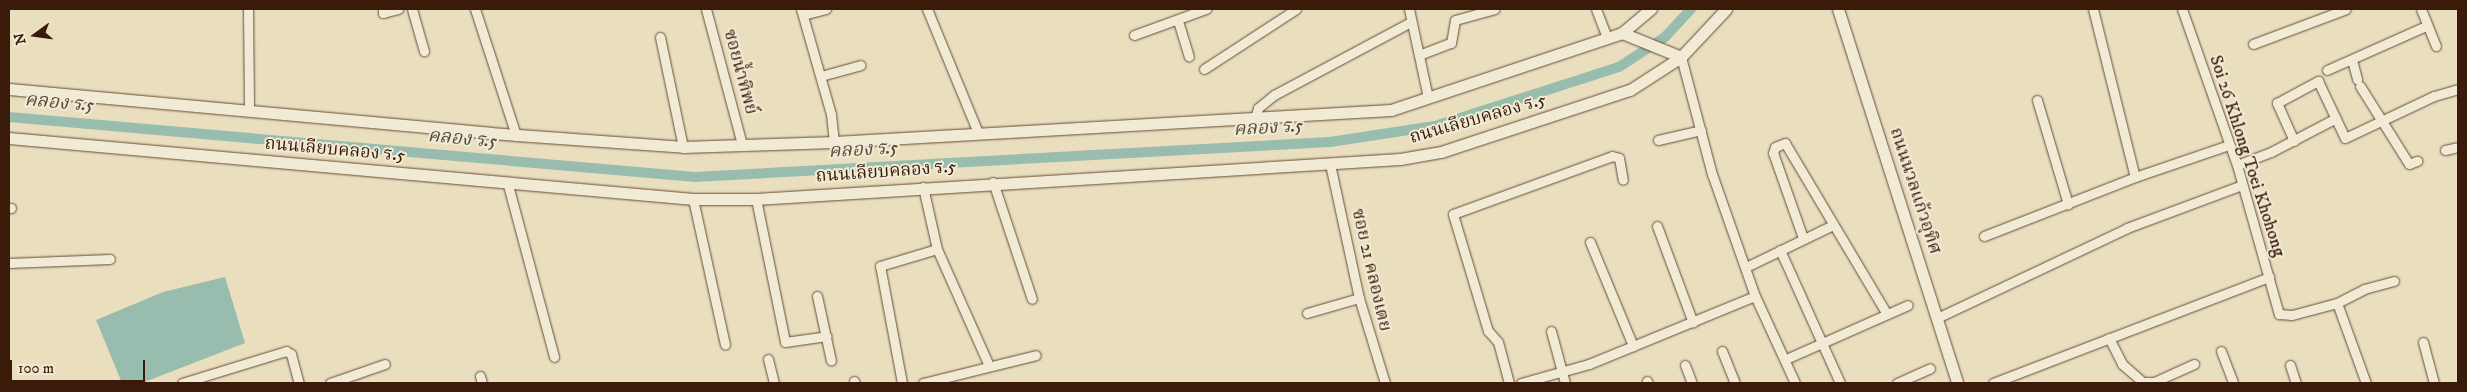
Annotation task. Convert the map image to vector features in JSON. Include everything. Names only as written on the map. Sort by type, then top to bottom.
[{"type":"street","points":[[248,9],[249,110]]},
{"type":"street","points":[[383,9],[383,13],[398,9]]},
{"type":"street","points":[[412,9],[424,50]]},
{"type":"street","points":[[475,9],[516,135]]},
{"type":"street","name":"ซอยน้ำทิพย์","points":[[706,9],[742,144]]},
{"type":"street","points":[[826,9],[802,12],[821,76],[834,142]]},
{"type":"street","points":[[927,9],[978,133]]},
{"type":"street","points":[[1134,35],[1181,15],[1206,9]]},
{"type":"street","points":[[1204,69],[1296,9]]},
{"type":"street","points":[[1409,9],[1428,98]]},
{"type":"street","points":[[1419,56],[1451,43],[1455,20],[1495,9]]},
{"type":"street","points":[[1596,9],[1607,38]]},
{"type":"street","name":"ถนนเลียบคลอง ร.5","points":[[9,89],[516,135],[683,147],[834,142],[1391,110],[1607,38],[1622,32],[1651,9]]},
{"type":"street","name":"ถนนเลียบคลอง ร.5","points":[[9,138],[508,185],[693,199],[756,199],[993,182],[1400,159],[1441,152],[1630,90],[1682,57],[1726,9]]},
{"type":"street","name":"ถนนนวลแก้วอุทิศ","points":[[1838,9],[1957,383]]},
{"type":"street","points":[[2093,9],[2135,177]]},
{"type":"street","name":"Soi 26 Khlong Toei Khohong","points":[[2182,9],[2237,165],[2279,314],[2292,315],[2337,303]]},
{"type":"street","points":[[2253,44],[2346,9]]},
{"type":"street","points":[[2421,9],[2426,26],[2436,46]]},
{"type":"street","points":[[1181,15],[1189,56]]},
{"type":"street","points":[[1255,118],[1258,108],[1274,95],[1412,22]]},
{"type":"street","points":[[2327,70],[2426,26]]},
{"type":"street","points":[[1622,32],[1682,57],[1712,174],[1756,296],[1786,359],[1795,383]]},
{"type":"street","points":[[660,37],[683,147]]},
{"type":"street","points":[[2352,60],[2358,83],[2409,164],[2417,161]]},
{"type":"street","points":[[821,76],[861,65]]},
{"type":"street","points":[[2294,142],[2277,102],[2318,81],[2345,138],[2434,96],[2458,89]]},
{"type":"street","points":[[2038,100],[2068,204]]},
{"type":"street","points":[[2237,165],[2294,142],[2336,118]]},
{"type":"street","points":[[1658,140],[1701,130]]},
{"type":"street","points":[[1803,238],[1773,153],[1779,145],[1784,143],[1832,226],[1887,314]]},
{"type":"street","points":[[1984,236],[2135,177],[2229,145]]},
{"type":"street","points":[[2445,150],[2458,147]]},
{"type":"street","points":[[1509,383],[1498,342],[1488,331],[1453,214],[1612,156],[1618,158],[1623,180]]},
{"type":"street","name":"ซอย 21 คลองเตย","points":[[1330,164],[1359,298],[1385,383]]},
{"type":"street","points":[[993,182],[1032,299]]},
{"type":"street","points":[[508,185],[554,357]]},
{"type":"street","points":[[1937,318],[2111,238],[2121,230],[2242,185]]},
{"type":"street","points":[[923,187],[937,249],[989,366]]},
{"type":"street","points":[[693,199],[725,345]]},
{"type":"street","points":[[756,199],[785,342],[826,336]]},
{"type":"street","points":[[1657,226],[1693,323]]},
{"type":"street","points":[[1746,267],[1803,238],[1832,226]]},
{"type":"street","points":[[1590,242],[1633,346]]},
{"type":"street","points":[[902,383],[880,266],[937,249]]},
{"type":"street","points":[[1780,250],[1840,383]]},
{"type":"street","points":[[9,263],[110,260]]},
{"type":"street","points":[[1993,383],[2269,277]]},
{"type":"street","points":[[2366,383],[2337,303],[2364,289],[2394,281]]},
{"type":"street","points":[[817,296],[831,361]]},
{"type":"street","points":[[1521,383],[1562,372],[1633,346],[1756,296]]},
{"type":"street","points":[[1307,313],[1359,298]]},
{"type":"street","points":[[1786,359],[1908,305]]},
{"type":"street","points":[[1551,331],[1565,383]]},
{"type":"street","points":[[2109,338],[2122,364],[2136,378],[2148,383],[2166,380],[2194,364]]},
{"type":"street","points":[[2423,342],[2434,383]]},
{"type":"street","points":[[182,383],[286,351],[291,354],[299,383]]},
{"type":"street","points":[[1722,351],[1735,383]]},
{"type":"street","points":[[2221,351],[2233,383]]},
{"type":"street","points":[[923,383],[1036,355]]},
{"type":"street","points":[[768,359],[774,383]]},
{"type":"street","points":[[330,383],[385,364]]},
{"type":"street","points":[[1685,365],[1692,383]]},
{"type":"street","points":[[2290,365],[2296,383]]},
{"type":"street","points":[[1898,383],[1930,368]]},
{"type":"shaded area","points":[[225,277],[245,343],[142,383],[122,383],[96,320],[163,292]]},
{"type":"waterway","name":"คลอง ร.5","points":[[9,117],[695,177],[1330,142],[1435,126],[1619,67],[1665,37],[1691,9]]}]
